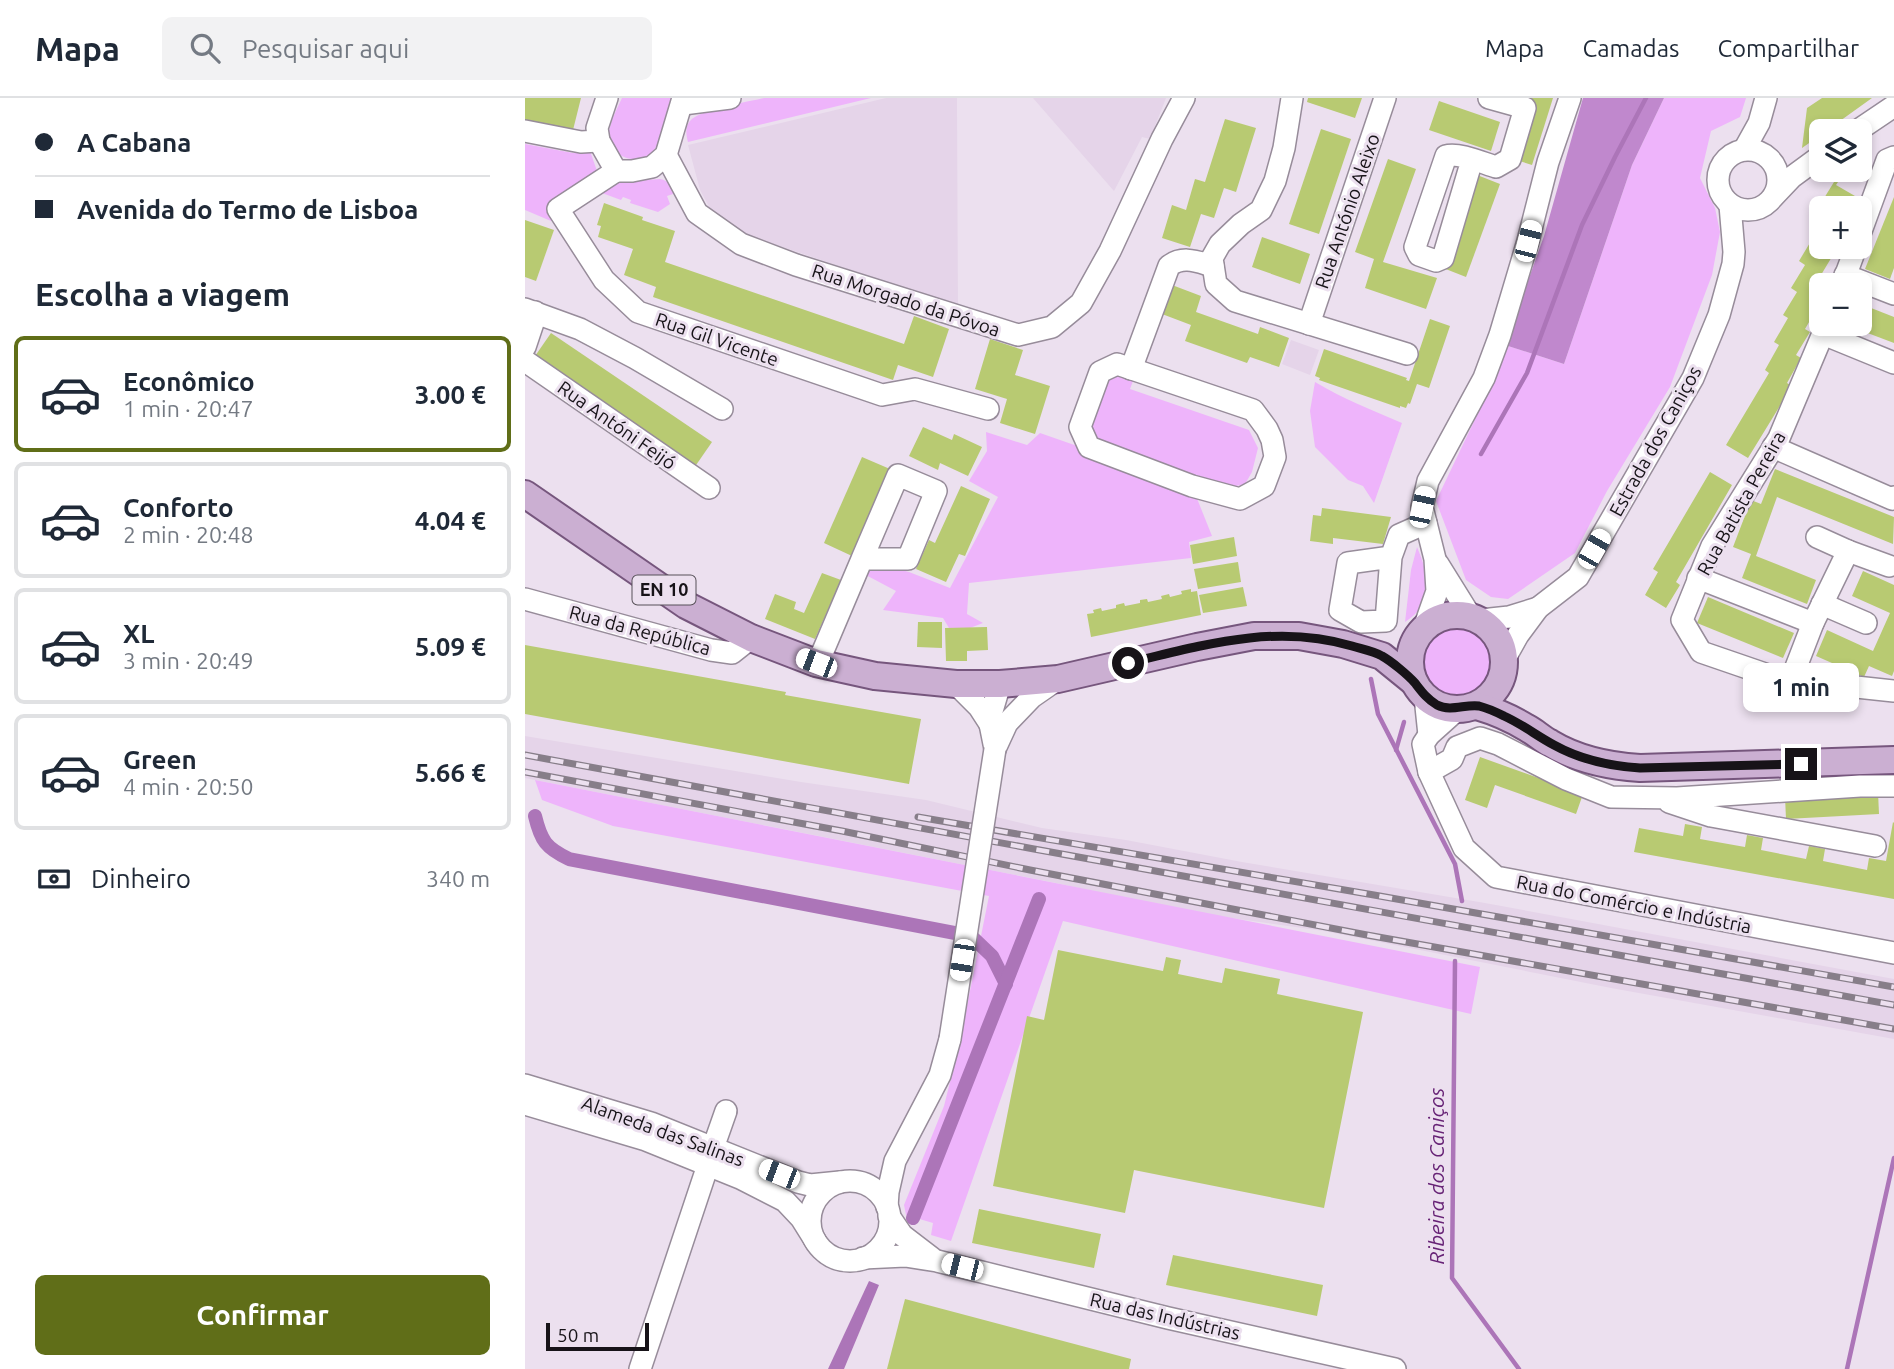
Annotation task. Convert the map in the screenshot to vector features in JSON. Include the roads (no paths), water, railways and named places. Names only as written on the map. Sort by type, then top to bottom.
[{"type":"main road","name":"EN 10","points":[[525,494],[686,605],[751,638],[816,663],[876,676],[956,684],[1000,684],[1058,679],[1254,636],[1299,636],[1343,644]]},
{"type":"main road","points":[[1419,689],[1409,664],[1412,646],[1422,630],[1437,619],[1455,614],[1476,619],[1489,627],[1500,642],[1503,669],[1512,705],[1527,728]]},
{"type":"main road","points":[[1343,644],[1386,639],[1422,630]]},
{"type":"main road","points":[[1343,644],[1382,656],[1440,707],[1467,707],[1497,713],[1571,753],[1615,766],[1640,768],[1893,763]]},
{"type":"main road","points":[[1467,707],[1492,694],[1503,669]]},
{"type":"street","points":[[607,98],[597,128],[599,141],[615,171],[652,167],[666,155],[683,101],[730,98]]},
{"type":"street","name":"Rua Morgado da Póvoa","points":[[666,155],[697,214],[741,244],[796,265],[1018,335],[1052,327],[1081,303],[1110,251],[1184,98]]},
{"type":"street","points":[[1292,98],[1284,148],[1275,181],[1261,210],[1220,244],[1212,258],[1216,284],[1235,301],[1407,354]]},
{"type":"street","name":"Rua António Aleixo","points":[[1309,324],[1385,98]]},
{"type":"street","points":[[1472,160],[1496,167],[1510,159],[1527,103],[1489,98]]},
{"type":"street","points":[[1422,630],[1437,591],[1435,559],[1422,507],[1428,481],[1484,378],[1500,335],[1548,162],[1570,98]]},
{"type":"street","name":"Estrada dos Caniços","points":[[1503,669],[1518,635],[1538,608],[1578,578],[1693,378],[1719,316],[1733,264],[1730,205],[1719,188],[1720,168],[1734,153],[1744,150],[1759,123],[1766,98]]},
{"type":"street","points":[[1872,121],[1894,106]]},
{"type":"street","name":"Estrada dos Caniços","points":[[1759,123],[1769,160],[1777,172],[1777,190],[1772,198]]},
{"type":"street","points":[[525,131],[581,142],[599,141]]},
{"type":"street","points":[[1744,150],[1759,152],[1769,160],[1809,158]]},
{"type":"street","points":[[1872,201],[1887,160],[1894,157]]},
{"type":"street","points":[[1730,205],[1744,211],[1760,208],[1809,165]]},
{"type":"street","name":"Rua Gil Vicente","points":[[615,171],[558,209],[604,279],[638,312],[882,395],[915,389],[988,409]]},
{"type":"street","name":"Estrada dos Caniços","points":[[1734,252],[1752,210]]},
{"type":"street","points":[[1131,369],[1169,266],[1176,261],[1186,260],[1213,266]]},
{"type":"street","points":[[1872,288],[1894,294]]},
{"type":"street","points":[[525,347],[534,320],[530,311]]},
{"type":"street","points":[[530,311],[580,329],[722,409]]},
{"type":"street","name":"Rua Batista Pereira","points":[[1822,336],[1773,447],[1712,546],[1682,620],[1701,652],[1768,675],[1894,691]]},
{"type":"street","points":[[1839,336],[1894,363]]},
{"type":"street","name":"Rua Antóni Feijó","points":[[525,361],[709,488]]},
{"type":"street","points":[[1117,364],[1131,369],[1253,410],[1267,429],[1275,457],[1264,486],[1240,499],[1192,486],[1089,447],[1080,426],[1100,372],[1117,364]]},
{"type":"street","points":[[1773,447],[1892,499],[1894,497]]},
{"type":"street","points":[[1391,557],[1399,535],[1426,523]]},
{"type":"street","points":[[1817,537],[1889,566]]},
{"type":"street","points":[[1791,680],[1818,613],[1848,551]]},
{"type":"street","points":[[816,663],[862,559]]},
{"type":"street","points":[[1435,559],[1476,619]]},
{"type":"street","points":[[1698,578],[1818,613],[1865,623]]},
{"type":"street","name":"Rua da República","points":[[525,599],[711,650],[732,653],[751,638]]},
{"type":"street","name":"Estrada dos Caniços","points":[[1476,619],[1509,617],[1538,608]]},
{"type":"street","points":[[895,1161],[868,1175],[823,1190],[813,1206],[810,1224],[821,1249],[837,1259],[854,1261],[878,1249],[883,1242],[889,1225],[890,1177],[895,1161],[940,1075],[950,1039],[995,749],[1007,723],[1032,697],[1058,679]]},
{"type":"street","points":[[956,684],[987,714],[995,749]]},
{"type":"street","points":[[987,714],[1000,684]]},
{"type":"street","name":"Rua do Comércio e Indústria","points":[[1419,689],[1429,735],[1423,744],[1429,772],[1464,848],[1496,877],[1894,953]]},
{"type":"street","points":[[1429,735],[1467,707]]},
{"type":"street","points":[[1429,772],[1452,758],[1457,747],[1480,738],[1506,746],[1566,779],[1611,797],[1677,798],[1860,786],[1893,763]]},
{"type":"street","points":[[1654,797],[1711,816],[1875,846]]},
{"type":"street","name":"Alameda das Salinas","points":[[525,1085],[651,1123],[710,1156],[740,1178],[785,1201],[801,1218],[816,1242]]},
{"type":"street","name":"Alameda das Salinas","points":[[525,1104],[810,1185],[844,1181]]},
{"type":"street","points":[[640,1369],[726,1111]]},
{"type":"street","points":[[844,1181],[865,1184],[872,1188],[878,1193],[888,1212]]},
{"type":"street","name":"Rua das Indústrias","points":[[888,1212],[902,1235],[937,1261]]},
{"type":"street","name":"Rua das Indústrias","points":[[863,1258],[905,1256],[937,1261],[1168,1318],[1395,1369]]},
{"type":"waterway","points":[[1481,454],[1527,373],[1582,225],[1646,98]]},
{"type":"waterway","name":"Ribeira dos Caniços","points":[[1371,679],[1378,714],[1455,864],[1462,901]]},
{"type":"waterway","points":[[1396,750],[1404,722]]},
{"type":"waterway","points":[[535,816],[546,843],[569,859],[971,936],[992,956],[1006,984]]},
{"type":"waterway","points":[[913,1218],[1039,899]]},
{"type":"waterway","name":"Ribeira dos Caniços","points":[[1455,961],[1452,1278],[1519,1369]]},
{"type":"waterway","points":[[1847,1369],[1894,1158]]},
{"type":"railway","points":[[525,755],[1894,1005]]},
{"type":"railway","points":[[525,772],[842,831],[1367,935],[1894,1029]]},
{"type":"railway","points":[[918,817],[1894,987]]}]
